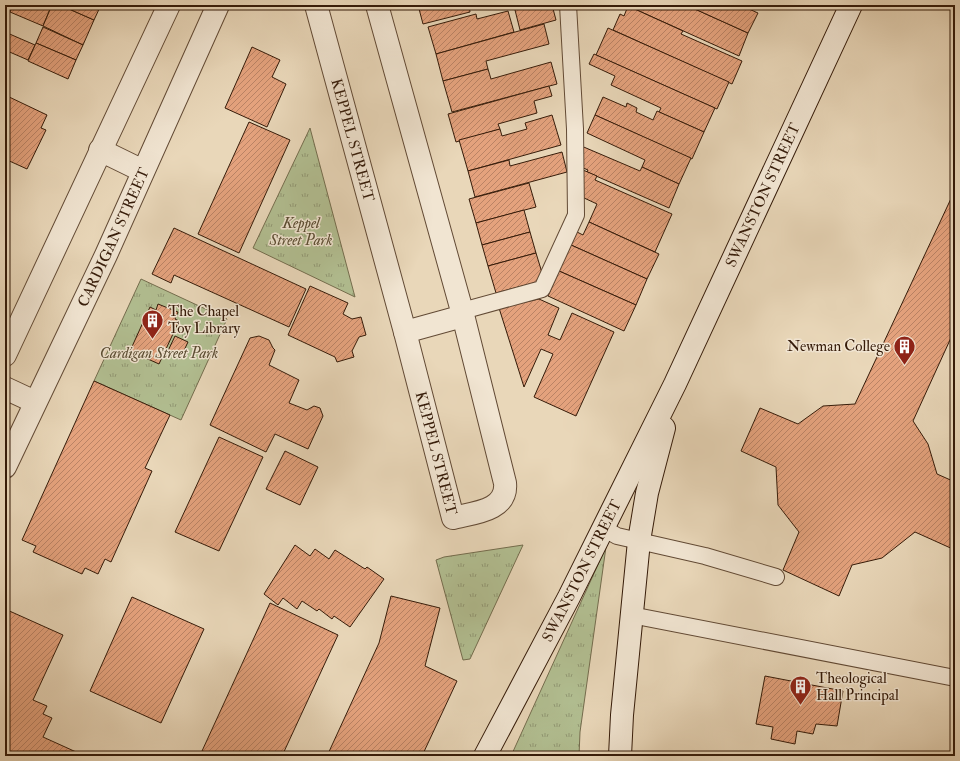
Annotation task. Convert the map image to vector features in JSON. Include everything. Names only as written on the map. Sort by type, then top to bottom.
[{"type":"street","points":[[5,355],[169,5]]},
{"type":"street","name":"CARDIGAN STREET","points":[[5,467],[106,255],[218,5]]},
{"type":"street","name":"KEPPEL STREET","points":[[316,5],[406,332],[453,518],[488,510],[501,501],[505,492],[505,483],[462,314],[377,5]]},
{"type":"street","name":"SWANSTON STREET","points":[[485,756],[603,528],[675,384],[851,5]]},
{"type":"street","points":[[100,150],[143,171]]},
{"type":"street","points":[[406,332],[462,314]]},
{"type":"street","name":"SWANSTON STREET","points":[[620,756],[631,615],[639,541],[647,493],[675,384]]},
{"type":"street","points":[[5,388],[35,402]]},
{"type":"lane","points":[[462,314],[542,289],[576,215],[575,129],[568,5]]},
{"type":"lane","points":[[603,528],[617,536],[705,556],[776,577]]},
{"type":"lane","points":[[631,615],[955,678]]},
{"type":"green space","name":"Keppel Street Park","points":[[310,128],[355,297],[253,248]]},
{"type":"green space","name":"Cardigan Street Park","points":[[141,279],[227,319],[181,420],[94,381]]},
{"type":"green space","points":[[523,545],[470,659],[463,660],[436,560],[444,557]]},
{"type":"green space","points":[[606,547],[580,732],[579,756],[511,756]]},
{"type":"building","points":[[5,5],[13,5],[10,12],[5,9]]},
{"type":"building","points":[[13,5],[40,5],[50,9],[43,26],[10,12]]},
{"type":"building","points":[[52,5],[60,5],[94,20],[83,45],[43,26]]},
{"type":"building","points":[[60,5],[101,5],[94,20]]},
{"type":"building","points":[[418,5],[469,5],[470,12],[423,24]]},
{"type":"building","points":[[552,5],[556,20],[520,30],[514,6]]},
{"type":"building","points":[[686,5],[748,33],[739,56],[628,6]]},
{"type":"building","points":[[686,5],[740,5],[758,13],[748,33]]},
{"type":"building","points":[[628,6],[683,31],[681,34],[742,61],[732,84],[613,30],[620,14],[624,16]]},
{"type":"building","points":[[508,11],[514,32],[436,54],[428,27],[476,14],[477,19]]},
{"type":"building","points":[[544,24],[549,44],[486,61],[488,69],[443,81],[436,54]]},
{"type":"building","points":[[43,27],[83,45],[76,60],[36,43]]},
{"type":"building","points":[[608,28],[729,82],[717,109],[596,55]]},
{"type":"building","points":[[5,32],[35,45],[28,60],[5,50]]},
{"type":"building","points":[[36,43],[76,60],[68,79],[28,61]]},
{"type":"building","points":[[252,47],[280,60],[272,77],[286,84],[267,127],[225,108]]},
{"type":"building","points":[[594,54],[715,108],[704,132],[659,112],[661,108],[611,85],[615,76],[589,64]]},
{"type":"building","points":[[551,62],[557,84],[452,112],[443,81],[488,69],[491,79]]},
{"type":"building","points":[[549,86],[552,96],[534,101],[537,113],[498,124],[500,129],[456,142],[448,114]]},
{"type":"building","points":[[5,95],[47,115],[41,128],[46,130],[27,169],[5,159]]},
{"type":"building","points":[[603,97],[626,107],[627,103],[637,108],[636,112],[653,120],[657,111],[704,132],[692,159],[595,115]]},
{"type":"building","points":[[552,115],[561,145],[468,171],[459,140],[500,129],[502,136],[527,129],[525,123]]},
{"type":"building","points":[[595,115],[691,158],[679,184],[642,167],[645,160],[587,133]]},
{"type":"building","points":[[249,122],[290,140],[239,253],[198,234]]},
{"type":"building","points":[[579,145],[640,171],[642,167],[679,184],[669,208],[587,172],[588,170],[581,167]]},
{"type":"building","points":[[562,152],[567,172],[475,197],[468,171],[509,160],[510,166]]},
{"type":"building","points":[[583,170],[597,176],[595,180],[672,214],[655,252],[589,222],[597,204],[582,197]]},
{"type":"building","points":[[529,183],[536,207],[476,223],[469,199]]},
{"type":"building","name":"Newman College","points":[[955,190],[955,329],[913,421],[928,444],[937,474],[955,482],[955,550],[915,532],[882,558],[852,565],[839,596],[783,570],[799,532],[778,505],[776,467],[741,451],[760,408],[798,424],[823,406],[855,404]]},
{"type":"building","points":[[524,210],[530,232],[482,245],[476,223]]},
{"type":"building","points":[[589,222],[659,254],[647,279],[571,245],[577,232],[583,235]]},
{"type":"building","points":[[174,228],[306,289],[289,327],[174,275],[171,283],[152,274]]},
{"type":"building","points":[[530,232],[536,253],[488,266],[482,245]]},
{"type":"building","points":[[571,245],[647,279],[636,305],[559,271]]},
{"type":"building","points":[[536,253],[543,276],[537,282],[496,293],[488,266]]},
{"type":"building","points":[[559,271],[636,305],[624,331],[548,296]]},
{"type":"building","points":[[310,286],[348,303],[343,314],[352,319],[361,317],[366,335],[359,337],[352,351],[354,357],[337,362],[335,357],[288,335]]},
{"type":"building","points":[[539,299],[559,308],[548,335],[560,340],[572,313],[614,332],[576,416],[534,397],[553,354],[541,349],[524,387],[499,308]]},
{"type":"building","name":"The Chapel Toy Library","points":[[158,304],[178,312],[175,319],[179,321],[159,364],[130,351],[150,307],[156,310]]},
{"type":"building","points":[[175,336],[188,342],[180,359],[167,353]]},
{"type":"building","points":[[259,336],[269,340],[275,350],[269,365],[299,380],[289,403],[307,410],[314,406],[320,408],[323,416],[308,449],[275,434],[266,452],[210,425],[250,338]]},
{"type":"building","points":[[94,381],[170,415],[145,468],[152,471],[111,562],[105,559],[98,574],[85,568],[82,574],[33,552],[36,546],[22,540]]},
{"type":"building","points":[[219,437],[263,457],[219,551],[175,532]]},
{"type":"building","points":[[285,451],[318,467],[300,505],[266,489]]},
{"type":"building","points":[[295,545],[310,556],[315,549],[329,559],[335,550],[365,569],[367,567],[384,579],[350,627],[334,616],[332,619],[319,609],[317,611],[302,601],[297,609],[283,598],[278,605],[264,594]]},
{"type":"building","points":[[391,596],[440,608],[425,666],[457,681],[422,756],[327,756],[379,643]]},
{"type":"building","points":[[132,597],[204,629],[161,723],[90,691]]},
{"type":"building","points":[[270,603],[338,635],[282,756],[213,756],[202,751]]},
{"type":"building","points":[[5,609],[63,635],[33,700],[47,706],[43,714],[52,718],[43,737],[85,756],[5,756]]},
{"type":"building","name":"Theological Hall Principal","points":[[765,676],[843,691],[837,726],[816,724],[813,734],[797,731],[795,744],[771,739],[773,727],[756,724]]},
{"type":"place","name":"The Chapel Toy Library","points":[[153,340]]},
{"type":"place","name":"Newman College","points":[[905,366]]},
{"type":"place","name":"Theological Hall Principal","points":[[800,706]]}]
